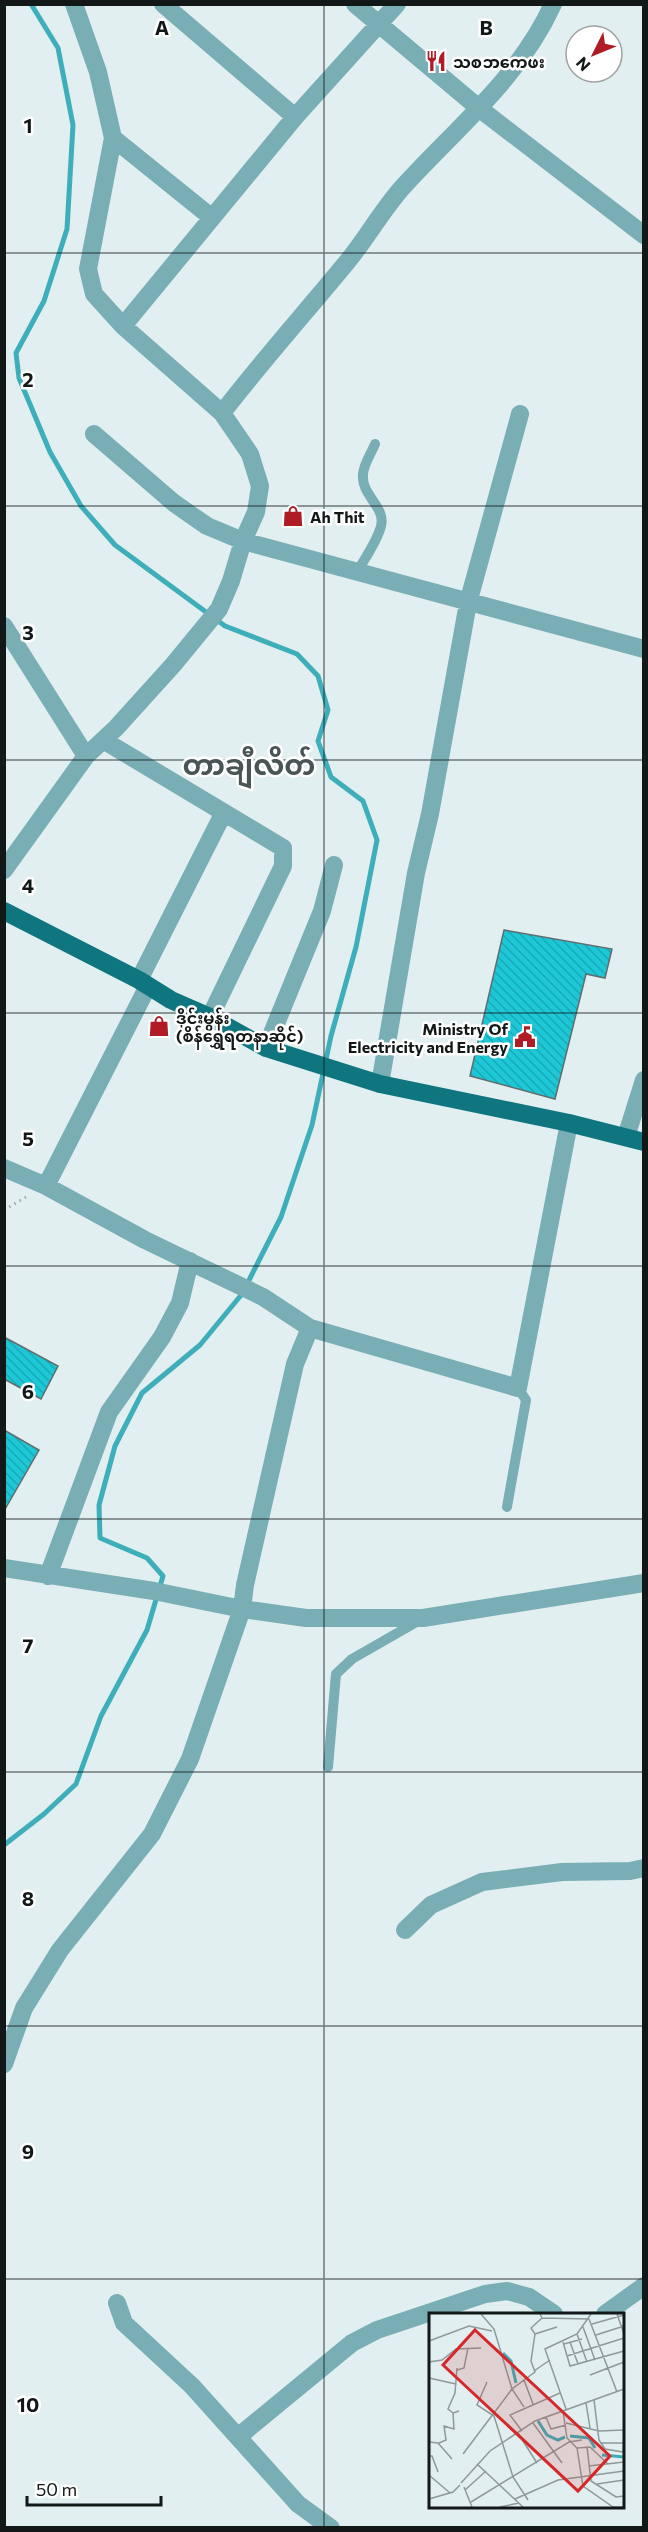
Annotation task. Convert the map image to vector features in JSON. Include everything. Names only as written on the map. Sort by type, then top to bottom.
[{"type":"main road","points":[[4,911],[266,1048],[380,1084],[635,1139]]},
{"type":"street","points":[[4,870],[86,756],[201,632],[219,609],[231,581],[243,541],[256,512],[260,486],[250,454],[222,413],[123,326],[94,294],[88,269],[113,138],[98,72],[74,4]]},
{"type":"street","points":[[163,4],[296,117]]},
{"type":"street","points":[[355,4],[480,109],[644,236]]},
{"type":"street","points":[[123,326],[296,117],[380,26],[397,4]]},
{"type":"street","points":[[222,413],[348,260],[399,191],[480,109],[528,48],[553,4]]},
{"type":"street","points":[[113,138],[211,217]]},
{"type":"street","points":[[380,1084],[416,873],[430,814],[468,603],[520,414]]},
{"type":"street","points":[[94,434],[174,503],[207,526],[243,541],[644,649]]},
{"type":"street","points":[[4,627],[86,756]]},
{"type":"street","points":[[103,740],[283,848],[283,866],[210,1017]]},
{"type":"street","points":[[46,1186],[223,814]]},
{"type":"street","points":[[266,1048],[322,910],[334,865]]},
{"type":"street","points":[[635,1139],[644,1080]]},
{"type":"street","points":[[4,1168],[46,1186],[145,1240],[263,1297],[310,1328],[518,1389],[569,1123]]},
{"type":"street","points":[[48,1576],[109,1412],[162,1337],[180,1303],[190,1261]]},
{"type":"street","points":[[4,2064],[24,2008],[60,1950],[152,1834],[190,1759],[242,1609],[245,1585],[296,1364],[310,1328]]},
{"type":"street","points":[[4,1568],[306,1618],[423,1618],[644,1583]]},
{"type":"street","points":[[405,1930],[431,1905],[482,1882],[562,1872],[630,1871],[644,1868]]},
{"type":"street","points":[[606,2313],[644,2286]]},
{"type":"street","points":[[239,2436],[352,2343],[377,2330],[485,2294],[507,2291],[529,2297],[553,2313]]},
{"type":"street","points":[[117,2303],[124,2323],[192,2386],[298,2504],[332,2528]]},
{"type":"lane","points":[[357,572],[382,525],[380,510],[370,499],[363,483],[363,472],[375,444]]},
{"type":"lane","points":[[507,1507],[526,1400],[518,1389]]},
{"type":"lane","points":[[328,1767],[336,1674],[352,1659],[423,1618]]},
{"type":"building","name":"Ministry Of Electricity and Energy","points":[[504,930],[612,949],[605,978],[586,974],[555,1099],[470,1076]]},
{"type":"building","points":[[4,1337],[58,1366],[41,1399],[4,1379]]},
{"type":"building","points":[[4,1430],[39,1450],[4,1511]]},
{"type":"waterway","points":[[4,1845],[44,1814],[76,1784],[101,1716],[147,1630],[163,1576],[147,1558],[100,1538],[99,1505],[115,1446],[142,1393],[200,1345],[242,1294],[281,1217],[312,1125],[331,1036],[356,947],[377,840],[363,801],[331,777],[318,741],[328,710],[318,676],[297,654],[225,626],[115,545],[81,506],[50,452],[19,378],[16,353],[44,301],[67,229],[73,125],[58,48],[31,4]]},
{"type":"place","name":"သစၥာကေဖး","points":[[436,61]]},
{"type":"place","name":"Ah Thit","points":[[293,516]]},
{"type":"place","name":"ဒိုင်းမွန်း (စိန်ရွှေရတနာဆိုင်)","points":[[159,1026]]},
{"type":"place","name":"Ministry Of Electricity and Energy","points":[[525,1037]]},
{"type":"district","name":"တာချီလိတ်","points":[[249,764]]}]
